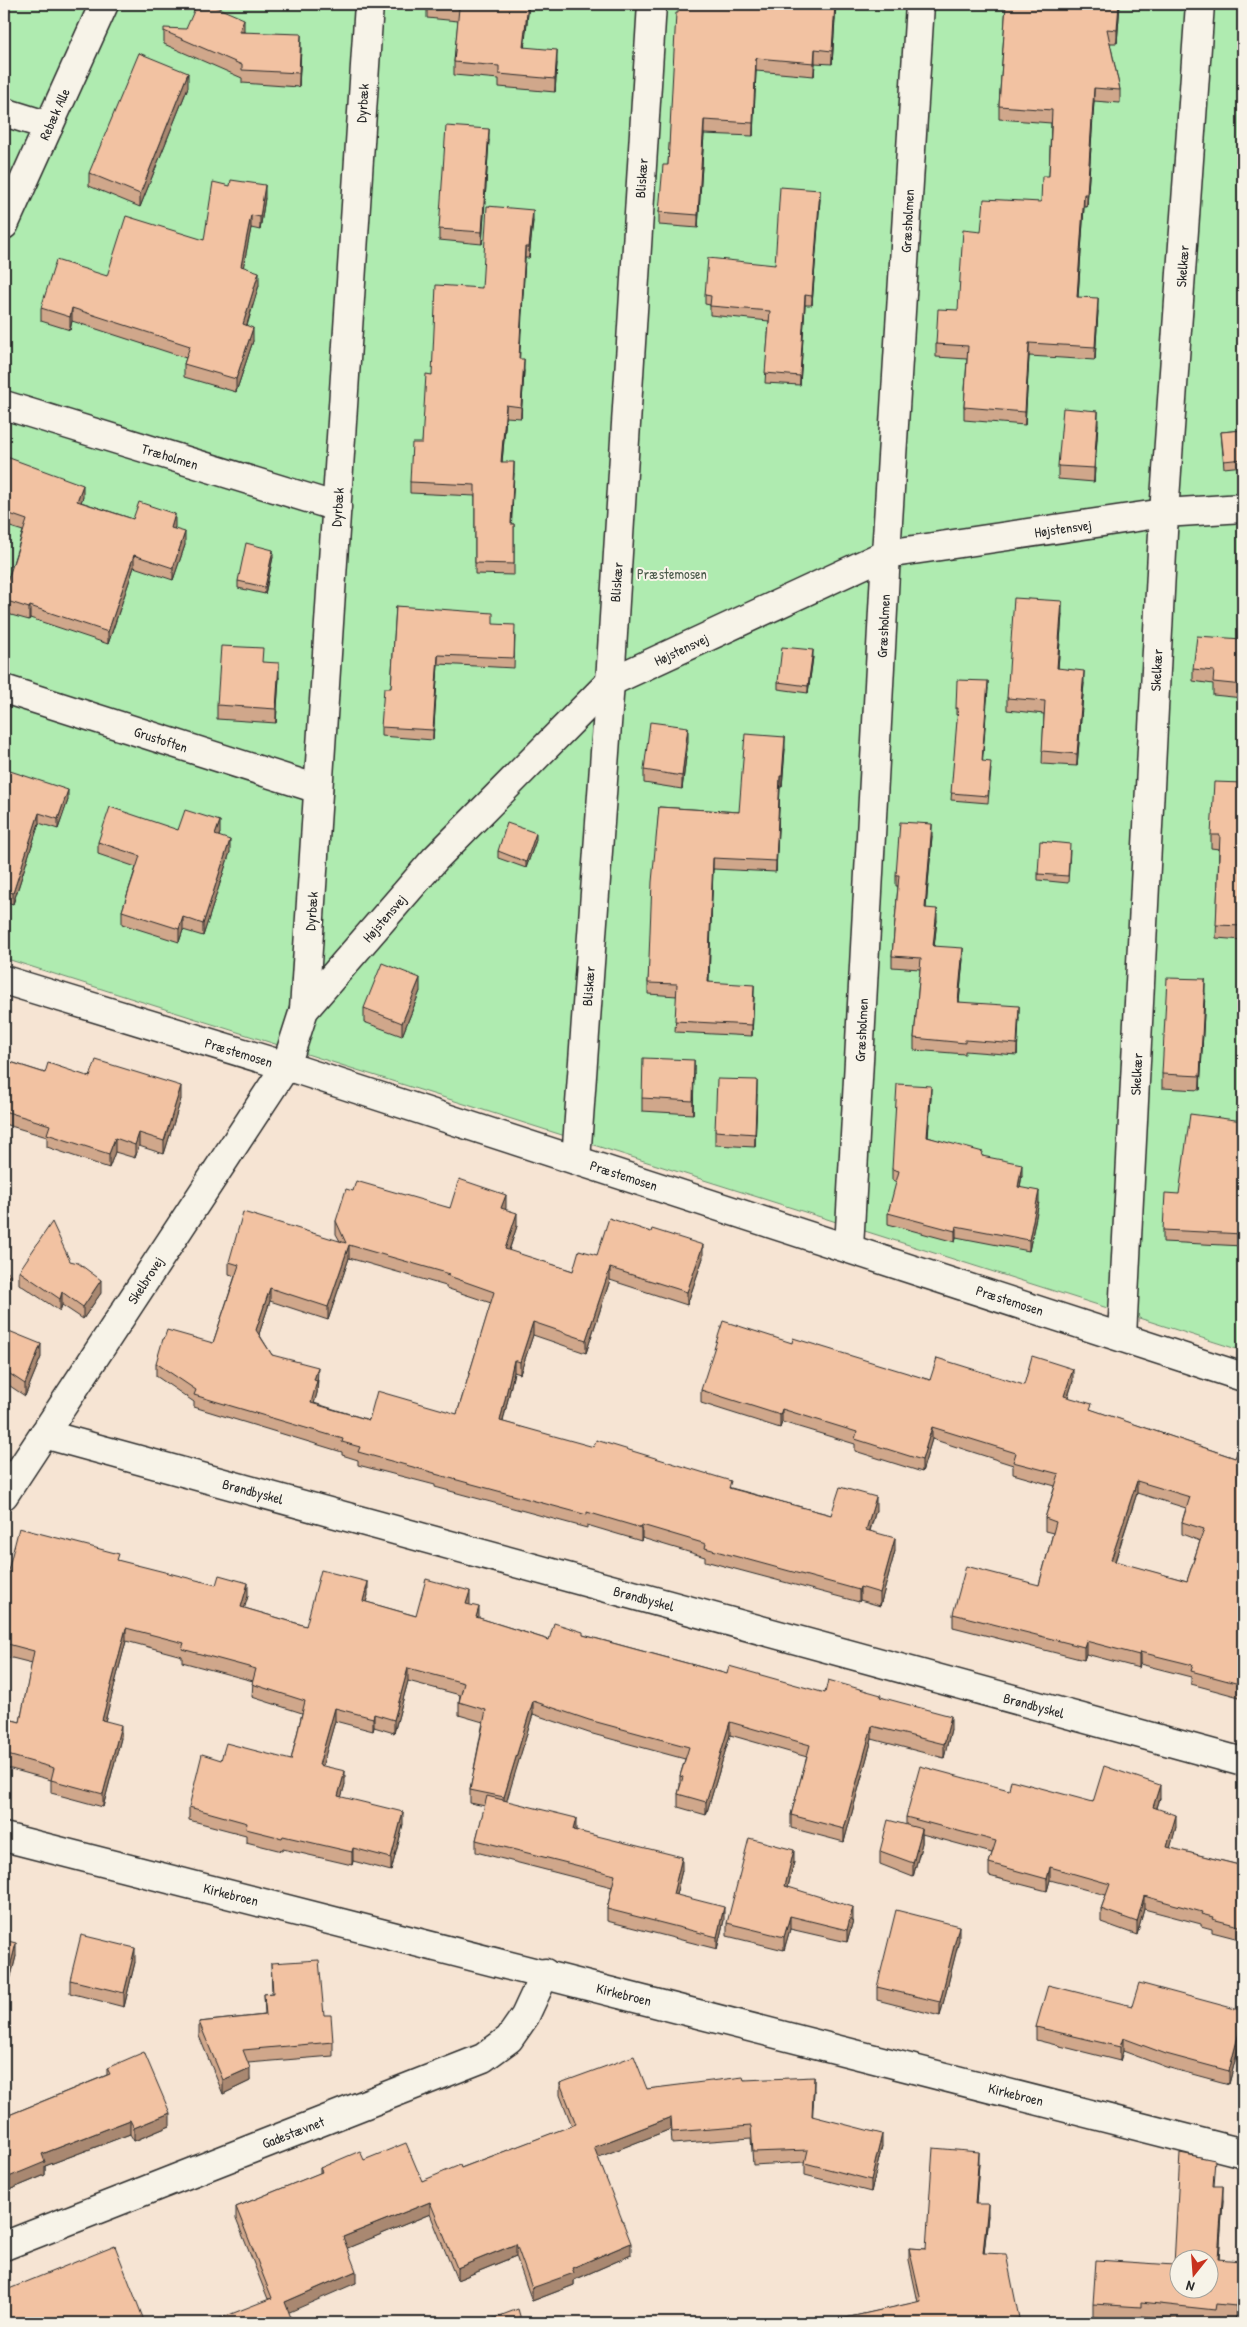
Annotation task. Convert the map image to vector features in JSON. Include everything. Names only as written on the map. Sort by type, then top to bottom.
[{"type":"street","name":"Rebæk Alle","points":[[4,225],[104,4]]},
{"type":"street","name":"Dyrbæk","points":[[304,1010],[369,4]]},
{"type":"street","name":"Bliskær","points":[[576,1160],[610,682],[652,4]]},
{"type":"street","name":"Græsholmen","points":[[849,1248],[886,554],[920,4]]},
{"type":"street","name":"Skelkær","points":[[1122,1336],[1164,513],[1200,4]]},
{"type":"street","points":[[4,112],[49,126]]},
{"type":"street","name":"Træholmen","points":[[4,406],[336,507]]},
{"type":"street","name":"Højstensvej","points":[[286,1066],[304,1010],[435,859],[610,682],[886,554],[1164,513],[1243,508]]},
{"type":"street","name":"Grustoften","points":[[4,688],[318,789]]},
{"type":"street","name":"Præstemosen","points":[[4,980],[286,1066],[1122,1336],[1243,1377]]},
{"type":"street","name":"Skelbrovej","points":[[4,1495],[286,1066]]},
{"type":"street","name":"Brøndbyskel","points":[[44,1434],[1243,1762]]},
{"type":"street","name":"Kirkebroen","points":[[4,1837],[544,1973],[1243,2153]]},
{"type":"street","name":"Gadestævnet","points":[[4,2246],[483,2058],[509,2039],[525,2016],[544,1973]]},
{"type":"green space","name":"Præstemosen","points":[[4,4],[1243,4],[1243,1351],[4,958]]},
{"type":"building","points":[[197,4],[209,4],[244,19],[239,32],[301,34],[299,73],[242,70],[242,65],[164,31],[164,28],[186,29]]},
{"type":"building","points":[[427,4],[528,4],[523,47],[557,50],[555,79],[499,74],[499,66],[454,62],[459,8]]},
{"type":"building","points":[[679,4],[835,4],[832,51],[815,49],[814,63],[756,58],[753,123],[704,120],[698,215],[659,212],[663,165],[668,165],[676,13],[678,13]]},
{"type":"building","points":[[1006,4],[1119,4],[1117,30],[1107,29],[1120,90],[1094,88],[1087,194],[1084,194],[1077,297],[1098,298],[1095,347],[1029,343],[1025,412],[964,407],[968,346],[936,344],[938,309],[958,310],[963,230],[981,232],[984,199],[1041,202],[1042,176],[1049,176],[1052,110],[999,106]]},
{"type":"building","points":[[139,53],[188,73],[140,194],[89,173]]},
{"type":"building","points":[[446,126],[489,129],[482,232],[439,229]]},
{"type":"building","points":[[231,180],[265,185],[260,217],[251,215],[241,266],[259,272],[243,324],[253,328],[236,379],[184,364],[190,346],[72,308],[70,317],[41,308],[56,260],[107,276],[126,216],[204,240],[213,182],[230,186]]},
{"type":"building","points":[[780,187],[820,190],[812,296],[805,295],[800,376],[765,373],[770,311],[710,306],[711,296],[705,295],[708,258],[775,265]]},
{"type":"building","points":[[487,206],[533,210],[529,247],[525,247],[519,359],[524,359],[521,407],[506,405],[501,462],[514,462],[511,524],[514,524],[514,564],[475,563],[475,485],[410,482],[412,443],[422,443],[426,374],[432,375],[436,285],[482,288]]},
{"type":"building","points":[[1063,408],[1098,411],[1094,468],[1058,466]]},
{"type":"building","points":[[1243,430],[1243,459],[1224,461],[1221,432]]},
{"type":"building","points":[[4,456],[83,485],[77,501],[133,519],[139,502],[175,514],[171,528],[185,532],[173,568],[134,555],[108,632],[30,606],[29,608],[4,600],[4,592],[27,520],[4,512]]},
{"type":"building","points":[[246,543],[273,550],[265,587],[238,581]]},
{"type":"building","points":[[1014,598],[1062,601],[1057,668],[1084,671],[1077,754],[1042,751],[1045,701],[1007,698]]},
{"type":"building","points":[[396,606],[493,613],[493,624],[515,625],[514,658],[438,655],[433,730],[381,727],[384,688],[391,688]]},
{"type":"building","points":[[1197,636],[1243,639],[1243,685],[1213,682],[1214,671],[1193,669]]},
{"type":"building","points":[[221,646],[263,648],[262,662],[279,663],[276,709],[217,705]]},
{"type":"building","points":[[782,647],[813,650],[808,686],[778,682]]},
{"type":"building","points":[[957,680],[988,681],[982,761],[991,762],[988,796],[951,793],[958,708],[956,708]]},
{"type":"building","points":[[650,722],[688,727],[682,776],[644,770]]},
{"type":"building","points":[[745,734],[785,737],[782,776],[780,776],[776,861],[713,858],[708,982],[754,985],[752,1025],[675,1021],[677,984],[648,983],[652,882],[659,807],[739,812]]},
{"type":"building","points":[[4,769],[68,790],[58,819],[39,813],[13,893],[4,890]]},
{"type":"building","points":[[1214,782],[1243,783],[1243,926],[1216,925],[1220,835],[1211,835]]},
{"type":"building","points":[[110,807],[178,830],[185,810],[220,821],[215,835],[230,840],[203,924],[183,917],[179,929],[122,911],[140,856],[98,842]]},
{"type":"building","points":[[900,822],[932,824],[925,908],[937,909],[933,946],[963,948],[958,1002],[1019,1006],[1017,1044],[965,1040],[965,1043],[914,1038],[921,958],[892,956],[899,875],[896,875]]},
{"type":"building","points":[[507,823],[536,833],[526,862],[498,851]]},
{"type":"building","points":[[1040,841],[1070,844],[1068,876],[1038,874]]},
{"type":"building","points":[[382,963],[420,978],[402,1023],[364,1008]]},
{"type":"building","points":[[1167,978],[1205,979],[1200,1076],[1162,1074]]},
{"type":"building","points":[[643,1058],[694,1060],[693,1101],[642,1098]]},
{"type":"building","points":[[4,1060],[45,1073],[48,1063],[90,1077],[96,1060],[181,1086],[164,1141],[139,1133],[135,1145],[115,1138],[109,1154],[47,1134],[50,1125],[4,1111]]},
{"type":"building","points":[[717,1079],[757,1080],[755,1134],[715,1131]]},
{"type":"building","points":[[897,1084],[931,1086],[927,1137],[983,1152],[982,1156],[1022,1164],[1018,1187],[1039,1191],[1029,1240],[956,1226],[955,1231],[888,1213],[899,1171],[892,1169]]},
{"type":"building","points":[[1190,1114],[1243,1121],[1243,1234],[1163,1230],[1165,1193],[1179,1194]]},
{"type":"building","points":[[459,1179],[506,1195],[501,1208],[517,1213],[505,1249],[573,1271],[579,1250],[597,1255],[609,1218],[651,1232],[652,1229],[703,1245],[687,1292],[610,1268],[586,1340],[533,1322],[520,1362],[514,1360],[500,1421],[594,1447],[596,1440],[731,1481],[729,1488],[831,1515],[840,1487],[876,1497],[866,1530],[895,1538],[880,1593],[860,1587],[859,1590],[705,1548],[706,1544],[642,1525],[641,1528],[587,1512],[587,1515],[358,1452],[360,1447],[342,1442],[343,1439],[194,1395],[196,1390],[156,1363],[167,1330],[213,1343],[239,1265],[229,1262],[243,1212],[346,1243],[336,1221],[346,1189],[353,1191],[356,1181],[450,1208]],"holes":[[[349,1245],[450,1274],[446,1275],[494,1292],[457,1414],[377,1391],[369,1420],[311,1403],[317,1381],[314,1380],[318,1367],[272,1355],[256,1330],[270,1288],[328,1307]]]},
{"type":"building","points":[[52,1222],[70,1261],[78,1263],[101,1280],[83,1307],[62,1292],[60,1299],[19,1271]]},
{"type":"building","points":[[4,1270],[10,1274],[4,1282]]},
{"type":"building","points":[[723,1321],[792,1343],[793,1338],[930,1380],[937,1358],[1024,1385],[1032,1356],[1073,1369],[1064,1396],[1092,1404],[1090,1409],[1235,1458],[1238,1451],[1243,1452],[1243,1685],[1191,1671],[1193,1665],[1140,1652],[1139,1655],[1086,1641],[1084,1647],[953,1614],[966,1566],[1039,1585],[1056,1522],[1045,1518],[1059,1474],[1013,1462],[1016,1453],[932,1427],[922,1460],[855,1439],[857,1432],[782,1409],[780,1415],[701,1390]],"holes":[[[1137,1481],[1190,1497],[1182,1522],[1204,1529],[1187,1581],[1111,1560]]]},
{"type":"building","points":[[4,1329],[41,1344],[25,1384],[4,1370]]},
{"type":"building","points":[[19,1528],[119,1554],[117,1560],[216,1585],[219,1575],[248,1583],[241,1607],[306,1626],[321,1570],[368,1582],[363,1601],[416,1616],[426,1579],[470,1591],[466,1604],[479,1607],[476,1617],[549,1640],[554,1623],[583,1632],[583,1635],[727,1674],[729,1666],[825,1693],[828,1680],[881,1695],[880,1697],[951,1716],[944,1744],[872,1726],[844,1829],[791,1815],[810,1745],[730,1722],[706,1802],[678,1794],[683,1777],[680,1776],[689,1747],[589,1720],[533,1701],[504,1797],[470,1790],[486,1710],[459,1702],[464,1683],[408,1668],[394,1720],[374,1714],[373,1718],[335,1708],[319,1765],[345,1771],[338,1796],[403,1812],[391,1858],[353,1848],[352,1852],[283,1836],[282,1838],[246,1829],[247,1823],[189,1807],[202,1754],[221,1760],[226,1743],[291,1760],[305,1701],[252,1684],[256,1669],[182,1649],[184,1643],[126,1628],[102,1720],[121,1725],[103,1794],[51,1780],[54,1768],[4,1754],[4,1718],[20,1722],[34,1651],[4,1643],[4,1586]]},
{"type":"building","points":[[920,1766],[1009,1790],[1011,1780],[1093,1802],[1104,1766],[1160,1785],[1153,1807],[1176,1815],[1167,1847],[1243,1866],[1243,1927],[1212,1919],[1213,1917],[1201,1914],[1202,1912],[1144,1896],[1137,1922],[1101,1909],[1110,1884],[1050,1867],[1047,1879],[989,1863],[996,1841],[906,1817]]},
{"type":"building","points":[[487,1796],[576,1818],[573,1830],[682,1857],[673,1894],[724,1907],[717,1937],[607,1909],[615,1875],[476,1840]]},
{"type":"building","points":[[888,1820],[922,1829],[913,1863],[880,1851]]},
{"type":"building","points":[[749,1838],[794,1850],[785,1886],[853,1907],[847,1930],[790,1916],[784,1937],[727,1923]]},
{"type":"building","points":[[896,1910],[959,1926],[940,2002],[877,1987]]},
{"type":"building","points":[[81,1935],[135,1948],[124,1993],[70,1980]]},
{"type":"building","points":[[4,1940],[16,1943],[8,1975],[4,1974]]},
{"type":"building","points":[[319,1960],[324,2015],[331,2015],[333,2042],[243,2050],[250,2068],[223,2080],[199,2022],[266,2015],[264,1994],[273,1993],[271,1963]]},
{"type":"building","points":[[1139,1983],[1243,2011],[1229,2071],[1166,2054],[1123,2038],[1120,2047],[1036,2027],[1048,1985],[1132,2006]]},
{"type":"building","points":[[144,2052],[170,2113],[134,2128],[130,2120],[42,2154],[45,2162],[4,2179],[4,2117],[110,2074],[107,2068]]},
{"type":"building","points":[[634,2056],[647,2089],[743,2077],[744,2080],[814,2077],[812,2116],[882,2134],[871,2180],[805,2163],[808,2150],[753,2152],[751,2126],[672,2132],[671,2117],[594,2147],[631,2243],[572,2268],[574,2273],[532,2288],[516,2244],[457,2268],[430,2202],[343,2237],[356,2271],[285,2302],[293,2323],[208,2323],[272,2298],[236,2207],[322,2172],[320,2168],[360,2151],[364,2160],[406,2143],[422,2181],[460,2165],[461,2168],[576,2124],[560,2083]]},
{"type":"building","points":[[933,2148],[979,2152],[975,2204],[988,2204],[983,2253],[1006,2254],[1019,2318],[1010,2320],[1010,2323],[823,2323],[921,2301],[909,2248],[926,2249]]},
{"type":"building","points":[[1180,2153],[1215,2160],[1213,2186],[1223,2186],[1219,2250],[1175,2250]]},
{"type":"building","points":[[115,2246],[145,2323],[4,2323],[4,2291]]},
{"type":"building","points":[[1220,2259],[1240,2261],[1236,2306],[1216,2304],[1215,2310],[1141,2302],[1141,2307],[1093,2304],[1096,2260],[1170,2265],[1170,2300],[1220,2300]]},
{"type":"building","points":[[518,2309],[522,2323],[481,2323]]}]
